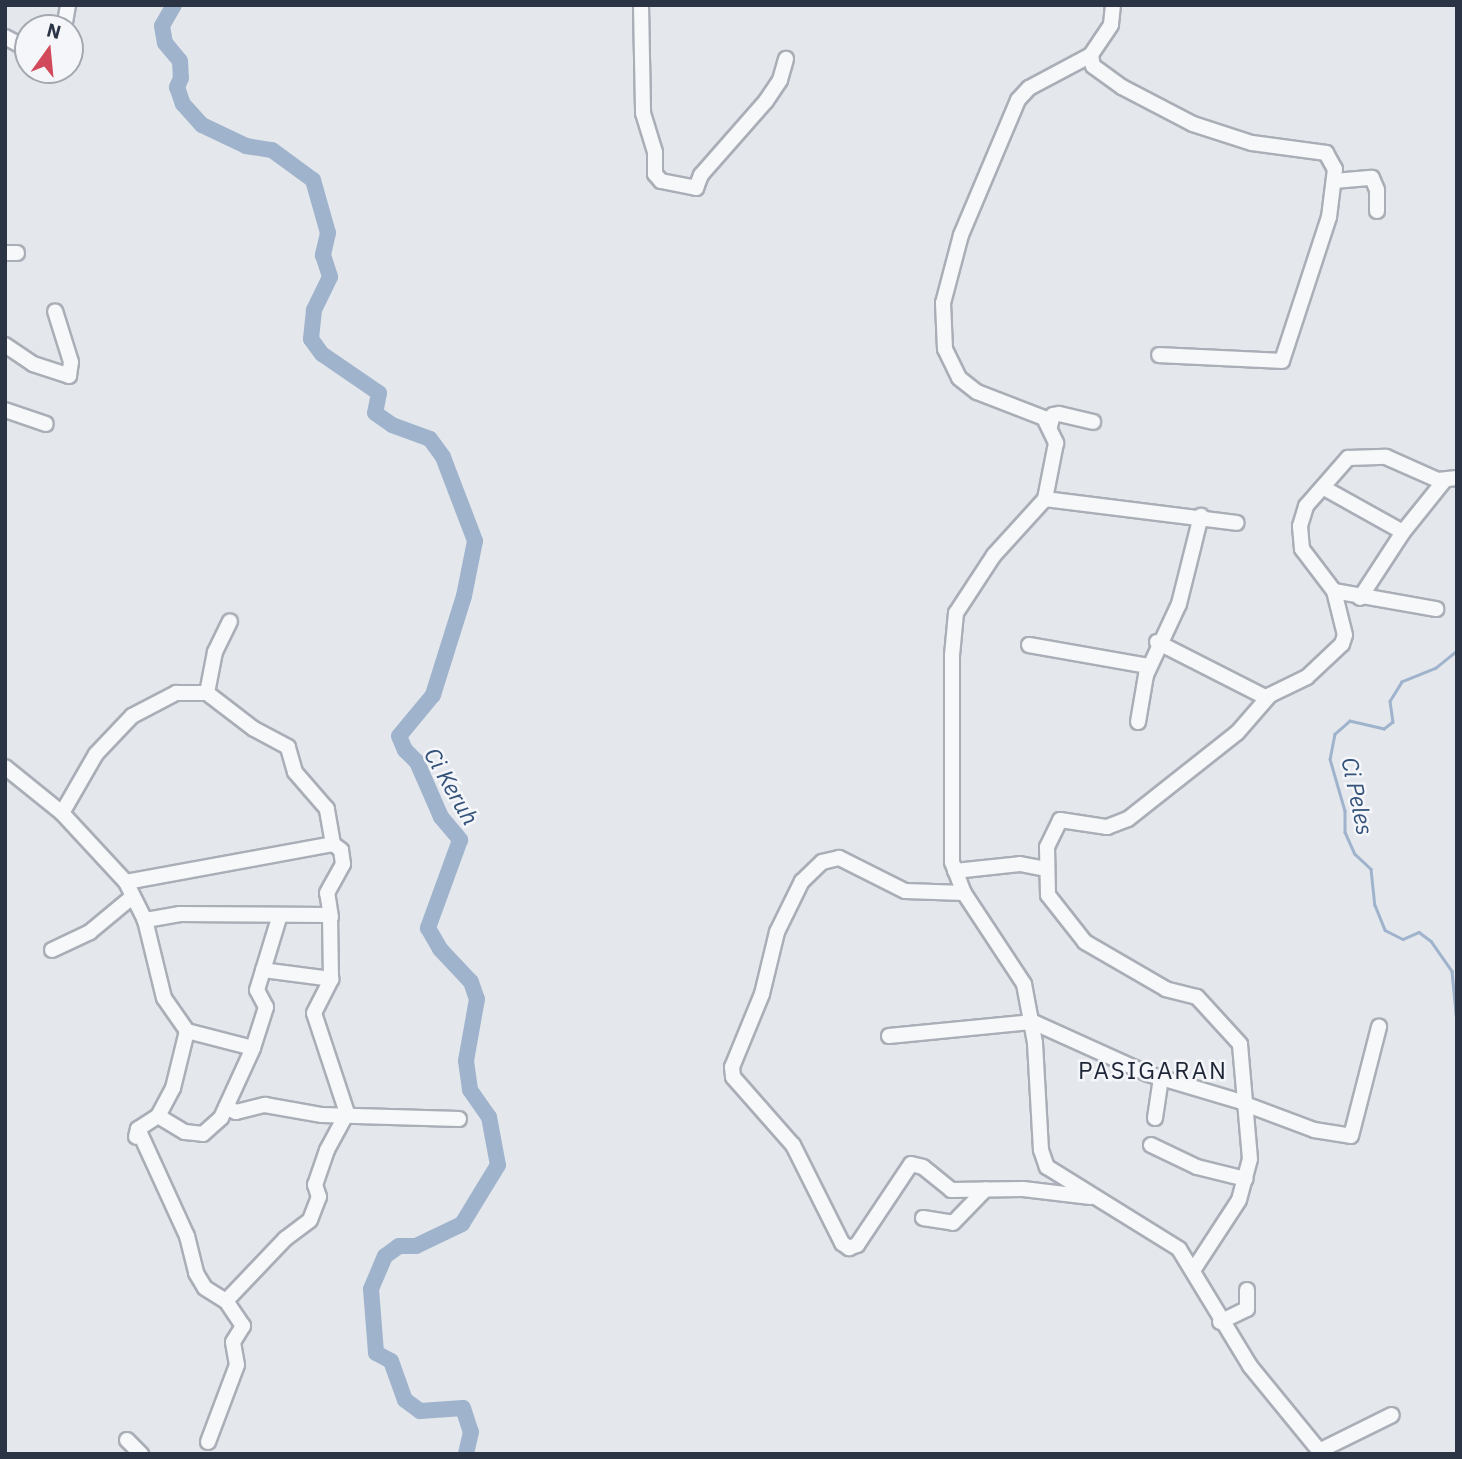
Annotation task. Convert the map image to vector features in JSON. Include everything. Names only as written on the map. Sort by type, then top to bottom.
[{"type":"street","points":[[641,5],[643,113],[655,152],[655,174],[661,181],[696,188],[708,166],[766,101],[780,80],[786,60]]},
{"type":"street","points":[[1051,426],[1037,413],[977,392],[959,378],[945,349],[943,303],[961,235],[1018,100],[1039,81],[1091,55],[1111,25],[1113,5]]},
{"type":"street","points":[[1091,55],[1093,66],[1122,87],[1193,124],[1252,143],[1326,153],[1332,160],[1334,181],[1329,217],[1282,360],[1158,355]]},
{"type":"street","points":[[1334,181],[1372,178],[1377,190],[1377,211]]},
{"type":"street","points":[[5,345],[33,364],[69,376],[71,362],[55,311]]},
{"type":"street","points":[[5,410],[46,425]]},
{"type":"street","points":[[1093,422],[1053,415],[1051,426],[1056,443],[1045,499],[994,555],[956,613],[951,760],[955,871],[964,892],[1021,975],[1033,1022],[1042,1159],[1055,1174],[1168,1240],[1194,1269],[1220,1322],[1250,1366],[1321,1452],[1392,1415]]},
{"type":"street","points":[[1194,1269],[1239,1200],[1246,1179],[1250,1158],[1240,1044],[1197,997],[1166,989],[1085,943],[1051,901],[1046,869],[1048,847],[1057,822],[1107,827],[1128,819],[1237,733],[1267,698],[1307,677],[1342,643],[1345,635],[1334,591],[1302,549],[1300,526],[1306,506],[1348,458],[1365,454],[1386,457],[1450,479],[1403,532],[1360,598]]},
{"type":"street","points":[[1324,488],[1403,532]]},
{"type":"street","points":[[1045,499],[1201,516],[1237,523]]},
{"type":"street","points":[[1138,722],[1148,666],[1157,642],[1179,604],[1201,516]]},
{"type":"street","points":[[1334,591],[1360,598],[1436,609]]},
{"type":"street","points":[[207,693],[215,652],[230,621]]},
{"type":"street","points":[[1157,642],[1267,698]]},
{"type":"street","points":[[1029,645],[1148,666]]},
{"type":"street","points":[[62,813],[96,754],[132,716],[176,693],[207,693],[254,729],[288,747],[295,772],[327,809],[333,844],[341,850],[343,864],[327,893],[331,917],[331,979],[314,1013],[315,1024],[347,1113],[327,1150],[316,1185],[319,1197],[310,1220],[285,1239],[226,1301]]},
{"type":"street","points":[[5,767],[62,813],[126,882],[131,898],[145,920],[164,998],[187,1031],[253,1048]]},
{"type":"street","points":[[126,882],[333,844]]},
{"type":"street","points":[[964,892],[905,891],[839,858],[822,862],[802,881],[780,925],[762,994],[732,1072],[793,1145],[845,1246],[857,1245],[908,1165],[923,1167],[946,1189],[986,1189],[1095,1197]]},
{"type":"street","points":[[955,871],[1020,864],[1046,869]]},
{"type":"street","points":[[52,950],[90,932],[131,898]]},
{"type":"street","points":[[145,920],[180,914],[331,917]]},
{"type":"street","points":[[158,1116],[185,1132],[203,1134],[226,1107],[253,1048],[265,1007],[257,990],[280,915]]},
{"type":"street","points":[[263,970],[331,979]]},
{"type":"street","points":[[889,1036],[1033,1022],[1161,1078],[1245,1103],[1314,1130],[1351,1136],[1380,1027]]},
{"type":"street","points":[[187,1031],[173,1088],[158,1116],[137,1134],[187,1236],[197,1273],[205,1288],[226,1301],[243,1326],[233,1342],[238,1364],[208,1442]]},
{"type":"street","points":[[1155,1118],[1161,1078]]},
{"type":"street","points":[[226,1107],[236,1112],[265,1105],[299,1113],[459,1119]]},
{"type":"street","points":[[1151,1145],[1197,1167],[1246,1179]]},
{"type":"street","points":[[923,1217],[953,1223],[986,1189]]},
{"type":"street","points":[[1220,1322],[1247,1309],[1247,1290]]},
{"type":"street","points":[[127,1440],[141,1454]]},
{"type":"waterway","name":"Ci Keruh","points":[[174,5],[162,26],[165,43],[180,61],[181,78],[177,87],[183,104],[202,125],[246,146],[272,150],[313,180],[328,233],[323,255],[330,277],[314,310],[311,339],[322,354],[379,393],[375,413],[392,425],[430,439],[443,457],[475,541],[464,596],[433,695],[399,736],[405,750],[417,762],[441,817],[460,840],[428,928],[440,949],[471,982],[477,999],[466,1061],[470,1090],[489,1117],[498,1165],[462,1224],[416,1246],[399,1246],[385,1256],[371,1289],[376,1353],[391,1361],[405,1400],[420,1411],[463,1408],[471,1432],[466,1454]]},
{"type":"waterway","name":"Ci Peles","points":[[1457,651],[1436,668],[1402,682],[1390,701],[1393,722],[1384,729],[1350,721],[1335,734],[1330,759],[1345,811],[1345,832],[1355,854],[1371,869],[1375,905],[1385,930],[1403,939],[1419,932],[1431,941],[1452,971],[1457,1023]]},
{"type":"district","name":"PASIGARAN","points":[[1153,1071]]}]
